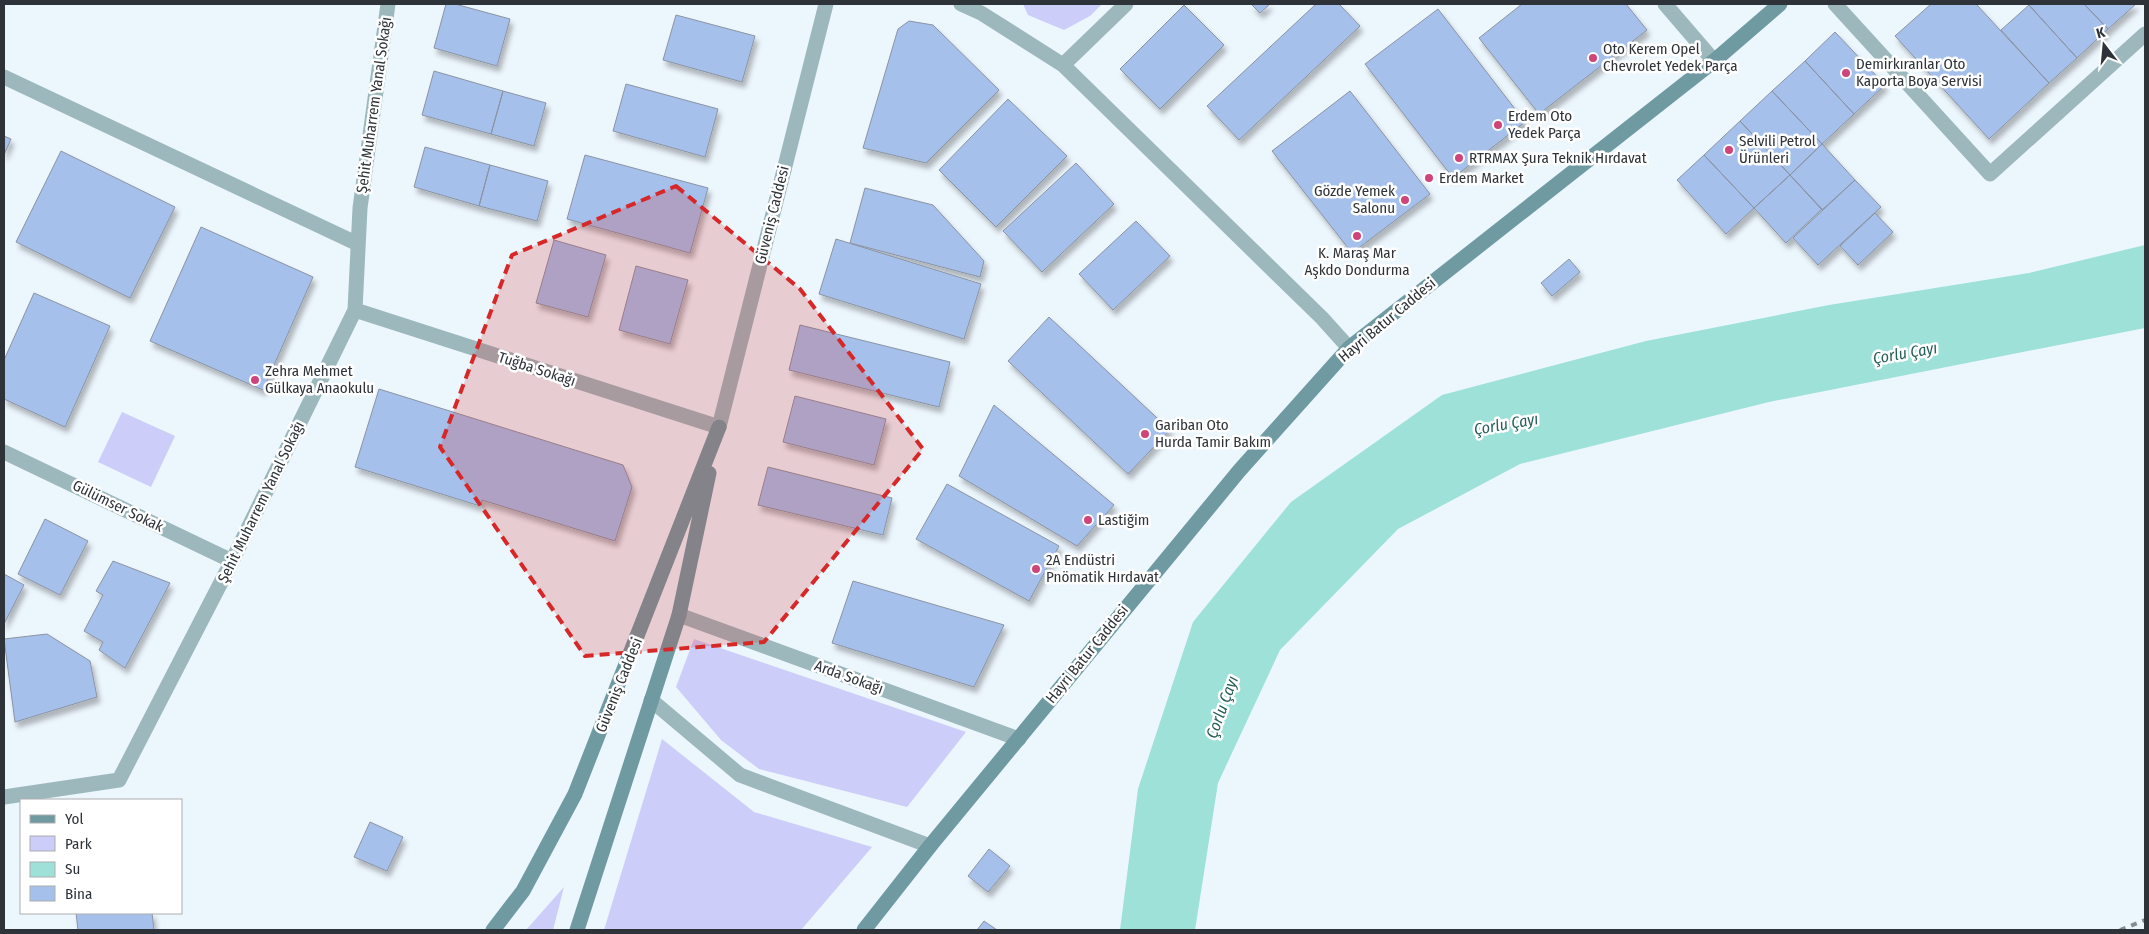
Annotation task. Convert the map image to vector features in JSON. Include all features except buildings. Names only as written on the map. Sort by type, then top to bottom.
[{"type":"main road","name":"Hayri Batur Caddesi","points":[[864,930],[930,846],[1239,471],[1349,348],[1714,61],[1780,4]]},
{"type":"main road","name":"Güveniş Caddesi","points":[[578,930],[678,615],[719,427]]},
{"type":"main road","name":"Güveniş Caddesi","points":[[493,930],[523,891],[576,794],[719,427]]},
{"type":"street","name":"Şehit Muharrem Yanal Sokağı","points":[[4,797],[119,780],[232,561],[355,310],[360,208],[388,4]]},
{"type":"street","name":"Güveniş Caddesi","points":[[719,427],[826,4]]},
{"type":"street","points":[[961,4],[986,8],[1063,65],[1322,318],[1349,348]]},
{"type":"street","points":[[1063,65],[1126,4]]},
{"type":"street","points":[[1665,4],[1714,61]]},
{"type":"street","points":[[1834,4],[1990,174],[2145,34]]},
{"type":"street","points":[[4,77],[358,244]]},
{"type":"street","name":"Tuğba Sokağı","points":[[355,310],[719,427]]},
{"type":"street","name":"Gülümser Sokak","points":[[4,452],[232,561]]},
{"type":"street","name":"Arda Sokağı","points":[[678,615],[1019,739]]},
{"type":"street","points":[[651,700],[740,775],[930,846]]},
{"type":"highlighted area","points":[[676,186],[800,289],[923,449],[764,642],[585,656],[440,447],[512,255]]},
{"type":"green space","points":[[1023,4],[1102,4],[1090,16],[1064,30],[1028,15]]},
{"type":"green space","points":[[122,412],[175,436],[151,487],[98,462]]},
{"type":"green space","points":[[694,639],[966,732],[907,807],[759,769],[721,740],[676,687]]},
{"type":"green space","points":[[662,739],[754,812],[872,847],[801,930],[604,930]]},
{"type":"green space","points":[[564,887],[553,930],[526,930]]},
{"type":"water","name":"Çorlu Çayı","points":[[2145,245],[2145,328],[1769,402],[1520,464],[1398,529],[1280,650],[1218,783],[1195,930],[1120,930],[1138,789],[1193,622],[1291,502],[1442,395],[1646,341],[1829,305],[2029,273]]},
{"type":"railway","points":[[2120,930],[2145,920]]},
{"type":"place","name":"Oto Kerem Opel Chevrolet Yedek Parça","points":[[1593,58]]},
{"type":"place","name":"Demirkıranlar Oto Kaporta Boya Servisi","points":[[1846,73]]},
{"type":"place","name":"Erdem Oto Yedek Parça","points":[[1498,125]]},
{"type":"place","name":"Selvili Petrol Ürünleri","points":[[1729,150]]},
{"type":"place","name":"RTRMAX Şura Teknik Hırdavat","points":[[1459,158]]},
{"type":"place","name":"Erdem Market","points":[[1429,178]]},
{"type":"place","name":"Gözde Yemek Salonu","points":[[1405,200]]},
{"type":"place","name":"K. Maraş Mar Aşkdo Dondurma","points":[[1357,236]]},
{"type":"place","name":"Zehra Mehmet Gülkaya Anaokulu","points":[[255,380]]},
{"type":"place","name":"Gariban Oto Hurda Tamir Bakım","points":[[1145,434]]},
{"type":"place","name":"Lastiğim","points":[[1088,520]]},
{"type":"place","name":"2A Endüstri Pnömatik Hırdavat","points":[[1036,569]]}]
